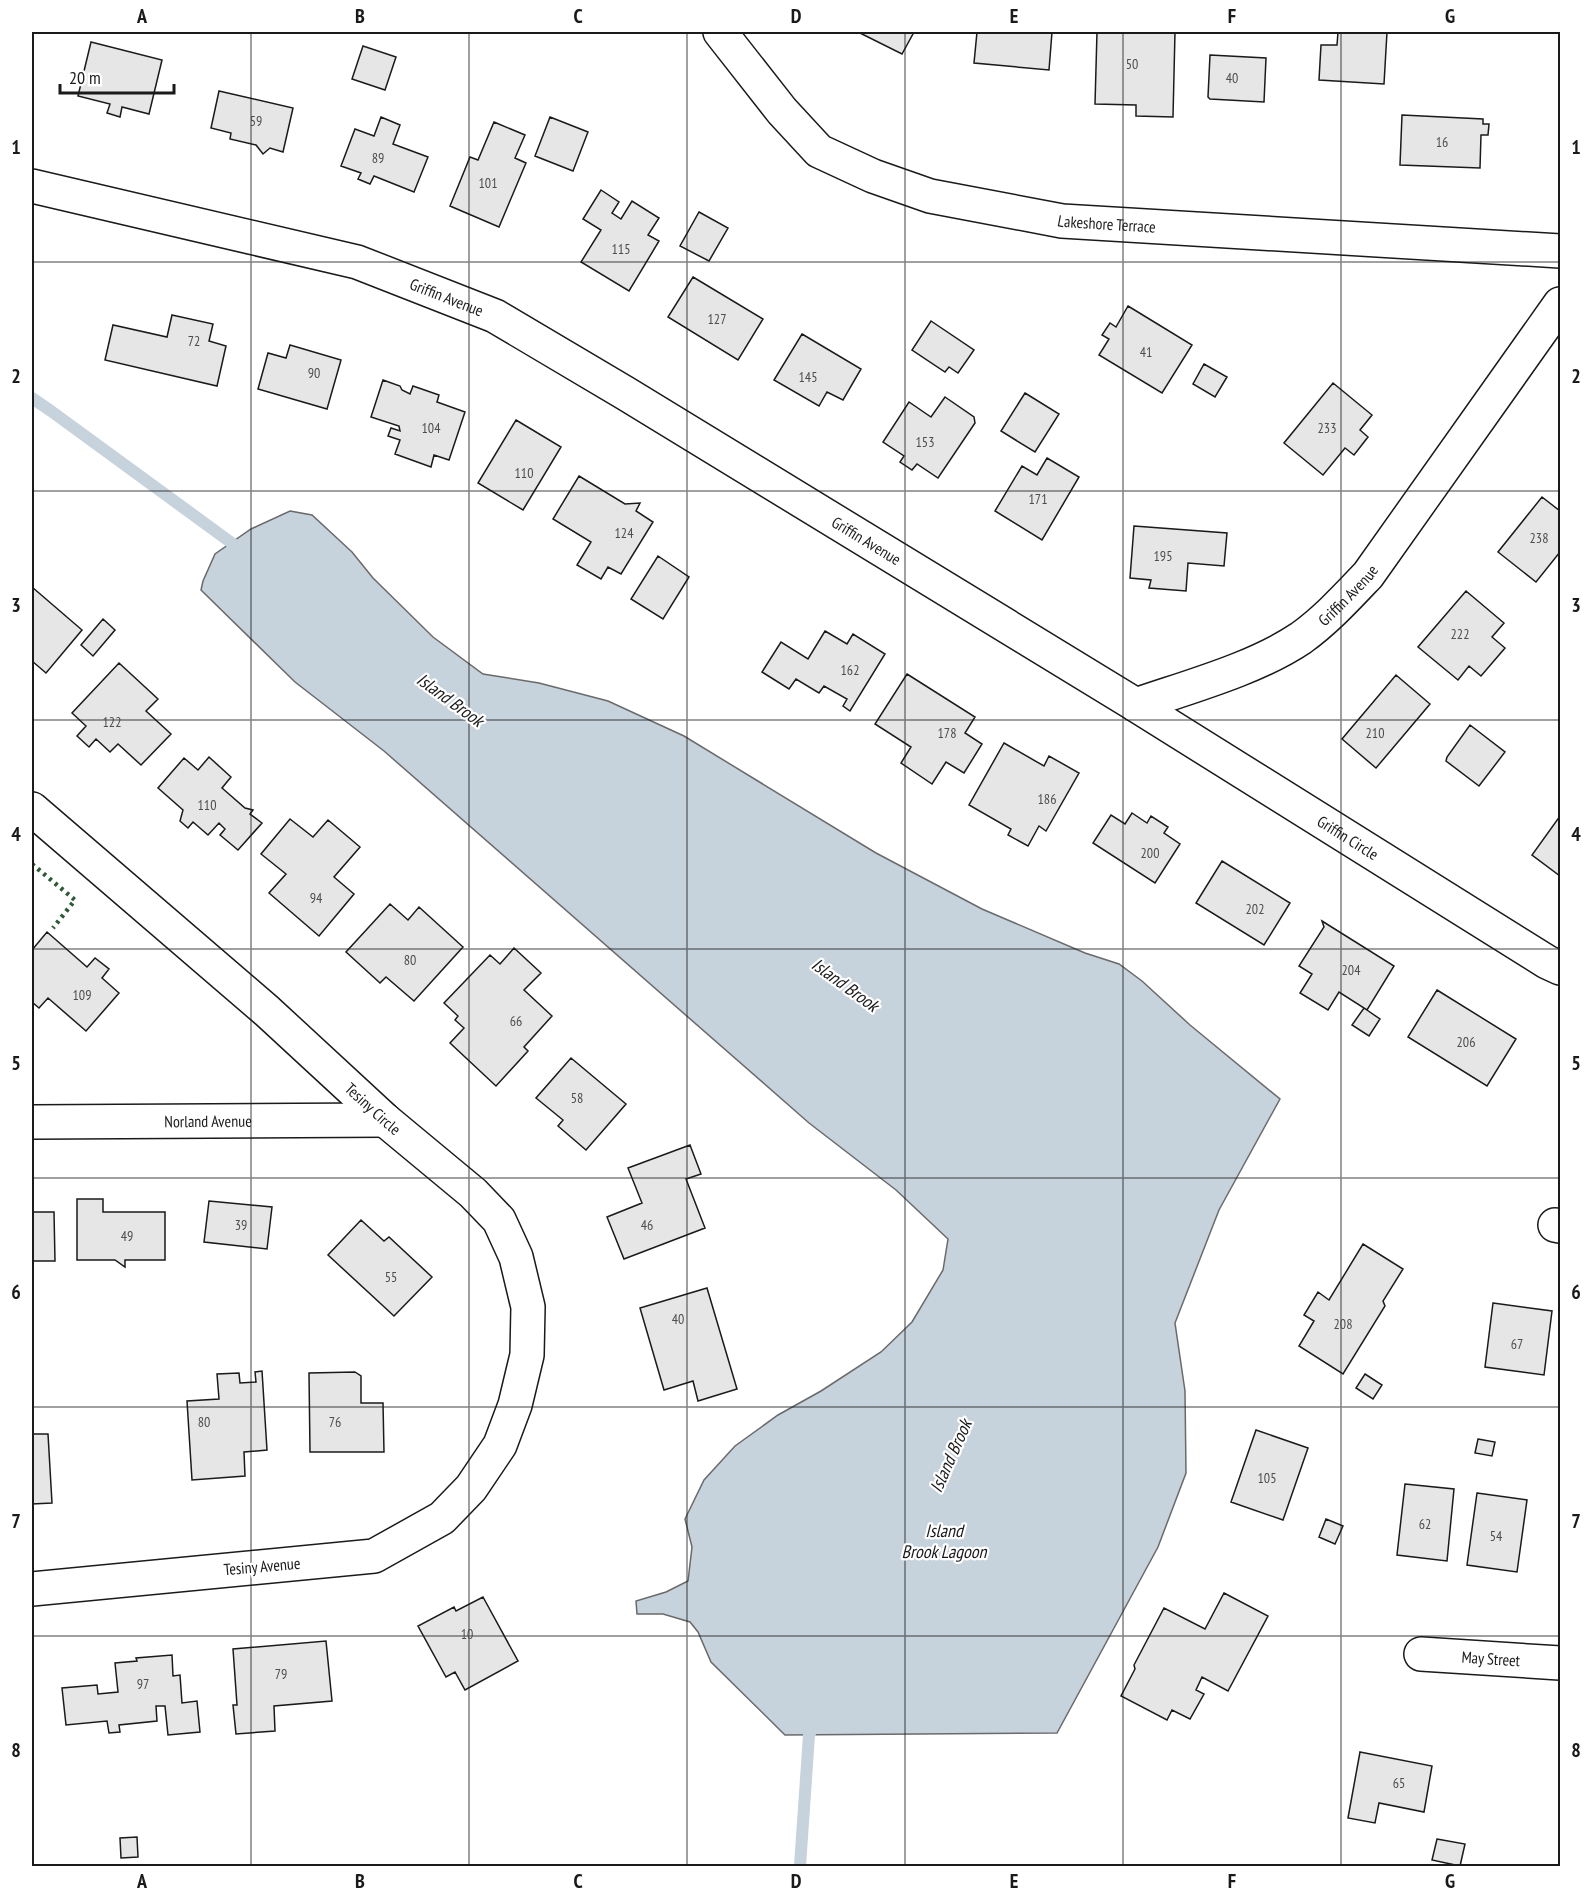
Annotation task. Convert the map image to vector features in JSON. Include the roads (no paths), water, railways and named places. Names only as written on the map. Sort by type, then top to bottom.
[{"type":"street","name":"Lakeshore Terrace","points":[[720,32],[783,111],[819,151],[873,176],[930,196],[1062,221],[1560,251]]},
{"type":"street","name":"Griffin Avenue","points":[[32,186],[357,262],[495,316],[1136,705],[1258,662],[1301,638],[1331,613],[1368,575],[1560,304]]},
{"type":"street","name":"Griffin Circle","points":[[1136,705],[1560,968]]},
{"type":"street","name":"Tesiny Circle","points":[[32,809],[267,1011],[385,1120],[473,1192],[498,1220],[516,1257],[528,1307],[527,1355],[515,1405],[500,1445],[471,1488]]},
{"type":"street","name":"Norland Avenue","points":[[32,1122],[385,1120]]},
{"type":"street","name":"Tesiny Avenue","points":[[32,1588],[374,1556],[442,1518],[471,1488]]},
{"type":"street","name":"May Street","points":[[1421,1654],[1560,1663]]},
{"type":"water","name":"Island Brook Lagoon","points":[[290,511],[312,515],[352,552],[373,578],[433,637],[483,674],[539,683],[608,701],[684,736],[876,853],[982,909],[1085,953],[1119,964],[1280,1099],[1219,1210],[1175,1323],[1185,1391],[1186,1473],[1158,1547],[1057,1733],[785,1735],[711,1662],[698,1632],[690,1622],[663,1614],[637,1614],[636,1601],[666,1592],[688,1581],[692,1547],[685,1519],[704,1480],[735,1446],[778,1415],[821,1391],[881,1352],[912,1322],[943,1270],[948,1239],[896,1190],[809,1123],[384,751],[295,682],[201,590],[215,554],[251,529]]},
{"type":"waterway","name":"Island Brook","points":[[32,398],[244,552]]},
{"type":"waterway","name":"Island Brook","points":[[800,1866],[809,1735],[816,1722]]}]
